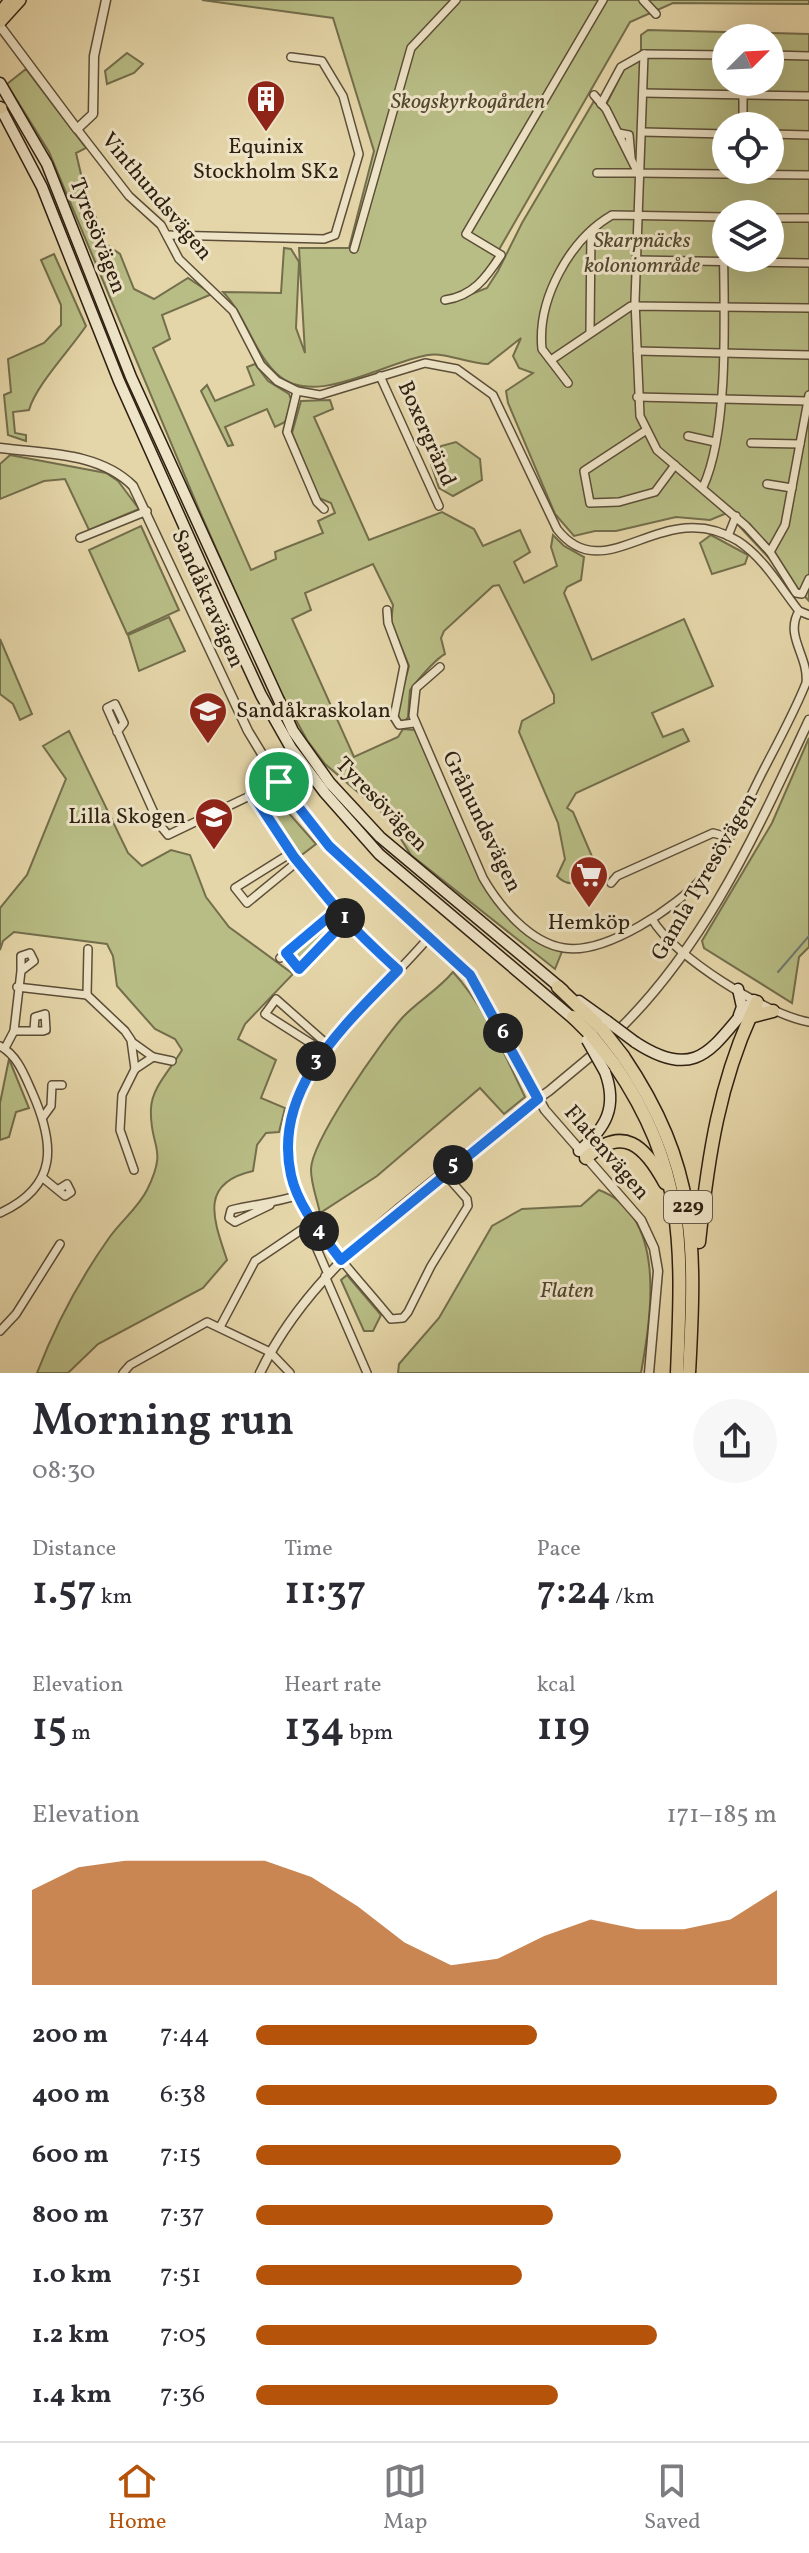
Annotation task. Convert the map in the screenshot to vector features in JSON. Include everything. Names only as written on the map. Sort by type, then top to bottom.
[{"type":"highway","points":[[0,13],[10,0]]},
{"type":"highway","points":[[0,24],[20,0]]},
{"type":"highway","name":"Tyresövägen","points":[[558,987],[597,1032],[651,1128],[675,1204],[682,1284],[677,1373]]},
{"type":"highway","points":[[695,1276],[712,1130],[744,1017],[755,1001]]},
{"type":"highway","points":[[744,1017],[773,1011]]},
{"type":"highway","name":"Tyresövägen","points":[[573,1017],[597,1032]]},
{"type":"highway","name":"Tyresövägen","points":[[614,1064],[653,1104],[673,1150],[690,1218],[695,1276],[689,1373]]},
{"type":"highway","points":[[583,1154],[610,1142],[634,1144],[652,1161],[675,1204]]},
{"type":"main road","name":"Tyresövägen","points":[[0,83],[47,164],[131,377],[293,731],[330,783],[380,837],[558,987]]},
{"type":"main road","name":"Tyresövägen","points":[[0,108],[42,187],[136,420],[261,695],[284,736],[325,793],[379,854],[573,1017]]},
{"type":"main road","points":[[597,1032],[635,1042],[667,1059],[692,1060],[716,1046],[744,1017],[738,989]]},
{"type":"main road","points":[[583,1154],[607,1120],[612,1101],[614,1064]]},
{"type":"street","points":[[77,129],[93,114],[94,56],[106,0]]},
{"type":"street","points":[[354,249],[411,48],[456,0]]},
{"type":"street","points":[[445,300],[467,294],[480,285],[501,255],[466,234],[603,0]]},
{"type":"street","points":[[643,0],[656,14]]},
{"type":"street","name":"Vinthundsvägen","points":[[0,24],[129,196],[151,214],[167,235],[179,259],[233,311],[266,372],[297,391]]},
{"type":"street","points":[[644,54],[636,305],[637,397],[645,431],[657,450],[736,516],[770,552],[796,593],[802,594],[809,579]]},
{"type":"street","points":[[601,104],[621,67],[644,54],[712,55]]},
{"type":"street","points":[[784,55],[809,56]]},
{"type":"street","points":[[167,235],[324,239],[335,235],[359,154],[343,96],[322,61],[291,57]]},
{"type":"street","points":[[643,93],[712,94]]},
{"type":"street","points":[[594,95],[638,173]]},
{"type":"street","points":[[784,96],[809,96]]},
{"type":"street","points":[[643,132],[712,134]]},
{"type":"street","points":[[784,134],[809,135]]},
{"type":"street","points":[[597,173],[712,172]]},
{"type":"street","points":[[784,174],[809,175]]},
{"type":"street","points":[[568,383],[542,349],[545,310],[569,257],[591,231],[612,215],[712,217]]},
{"type":"street","points":[[784,218],[809,218]]},
{"type":"street","points":[[590,332],[591,231]]},
{"type":"street","points":[[637,260],[712,262]]},
{"type":"street","points":[[784,263],[809,263]]},
{"type":"street","points":[[703,487],[710,472],[721,398],[723,272]]},
{"type":"street","points":[[551,360],[625,307],[809,308]]},
{"type":"street","points":[[637,351],[809,355]]},
{"type":"street","points":[[324,509],[317,502],[287,432],[297,391],[331,393],[425,363],[457,369],[482,384],[505,416],[557,529],[579,549],[603,553],[678,526],[700,527],[728,536],[758,558],[799,611],[809,615]]},
{"type":"street","name":"Boxergränd","points":[[380,376],[439,506]]},
{"type":"street","points":[[637,397],[808,398],[785,525],[770,552]]},
{"type":"street","points":[[645,431],[584,471],[590,503],[619,502],[655,492],[675,465]]},
{"type":"street","points":[[688,436],[715,442]]},
{"type":"street","points":[[751,443],[800,444]]},
{"type":"street","name":"Sandåkravägen","points":[[0,448],[82,459],[108,467],[133,486],[248,731],[279,782],[329,846],[430,936],[476,983],[538,1099]]},
{"type":"street","points":[[767,484],[792,488]]},
{"type":"street","points":[[80,538],[147,511]]},
{"type":"street","points":[[728,536],[736,516]]},
{"type":"street","name":"Gråhundsvägen","points":[[387,610],[388,623],[404,666],[394,717],[399,725],[414,723],[483,878],[495,899],[525,927],[551,944],[576,949],[610,939],[652,919],[703,877],[728,837],[806,683],[808,674],[793,631],[799,611]]},
{"type":"street","points":[[414,723],[412,696],[440,667]]},
{"type":"street","name":"Gamla Tyresövägen","points":[[260,1373],[270,1352],[326,1274],[632,1019],[685,955],[744,850],[809,720]]},
{"type":"street","points":[[117,732],[159,824],[168,835],[279,782]]},
{"type":"street","points":[[253,795],[297,862],[346,920],[398,970]]},
{"type":"street","points":[[611,883],[617,876],[713,833],[728,837]]},
{"type":"street","points":[[291,853],[235,888],[247,903],[297,862]]},
{"type":"street","points":[[337,910],[283,956],[299,969],[346,920]]},
{"type":"street","points":[[652,919],[667,942],[755,1001],[773,1011],[809,1022]]},
{"type":"street","points":[[367,1373],[326,1274],[299,1195],[289,1161],[291,1131],[298,1097],[326,1048],[430,936]]},
{"type":"street","points":[[87,995],[88,949]]},
{"type":"street","points":[[0,1213],[25,1199],[43,1178],[49,1155],[43,1117],[17,1061],[3,1047],[14,1031],[21,971]]},
{"type":"street","points":[[17,987],[87,995],[118,1022],[131,1040],[153,1057],[172,1061]]},
{"type":"street","points":[[276,999],[326,1048],[265,1014],[276,999]]},
{"type":"street","points":[[14,1031],[34,1030]]},
{"type":"street","points":[[131,1040],[135,1069]]},
{"type":"street","points":[[134,1170],[120,1130],[122,1095],[135,1069],[153,1057]]},
{"type":"street","points":[[43,1117],[51,1106],[52,1085],[62,1085]]},
{"type":"street","name":"Flatenvägen","points":[[538,1099],[636,1213],[654,1248],[658,1283],[649,1373]]},
{"type":"street","points":[[310,1224],[391,1319],[403,1318],[468,1206],[467,1199],[444,1173]]},
{"type":"street","points":[[43,1178],[59,1189]]},
{"type":"street","points":[[270,1205],[261,1203],[231,1210],[229,1218],[235,1222],[299,1195]]},
{"type":"street","points":[[220,1327],[255,1261],[310,1224]]},
{"type":"street","points":[[0,1331],[16,1314],[60,1244]]},
{"type":"street","points":[[123,1373],[130,1365],[207,1322],[270,1352],[290,1373]]},
{"type":"green space","points":[[202,0],[809,0],[809,4],[673,3],[630,22],[474,293],[487,288],[498,271],[522,223],[594,101],[599,107],[607,103],[624,69],[636,60],[641,50],[641,35],[648,30],[712,32],[712,96],[784,96],[784,33],[809,34],[809,601],[727,513],[710,520],[676,517],[616,531],[595,531],[574,536],[555,514],[508,403],[506,391],[533,373],[519,368],[513,356],[521,338],[488,364],[428,355],[350,380],[310,387],[292,384],[277,374],[223,292],[281,293],[284,248],[291,249],[299,262],[296,328],[305,353],[299,248],[349,248],[374,151],[333,18]]},
{"type":"green space","points":[[127,53],[143,64],[134,73],[107,84],[105,71]]},
{"type":"green space","points":[[26,69],[86,148],[76,153],[84,187],[107,245],[120,254],[134,289],[154,299],[188,278],[212,294],[162,315],[170,339],[153,348],[251,570],[276,559],[275,552],[323,533],[318,521],[335,513],[331,503],[319,498],[292,433],[301,401],[330,400],[333,409],[314,417],[369,540],[442,512],[474,529],[483,546],[520,530],[530,552],[514,562],[524,583],[557,566],[551,547],[553,535],[564,546],[584,557],[581,580],[567,587],[564,593],[592,660],[684,619],[713,686],[652,713],[663,737],[683,729],[689,741],[576,793],[567,808],[573,812],[597,868],[583,880],[567,883],[557,876],[565,859],[558,823],[519,732],[522,721],[554,703],[554,695],[499,585],[493,586],[444,631],[441,638],[445,654],[410,690],[408,717],[404,722],[399,720],[397,711],[409,666],[391,621],[393,605],[373,564],[305,593],[311,610],[292,619],[354,757],[398,737],[403,729],[415,730],[489,894],[525,929],[563,949],[555,969],[411,855],[387,817],[325,764],[307,740],[274,680],[200,512],[49,152],[7,84]]},
{"type":"green space","points":[[54,254],[86,326],[46,379],[29,410],[13,412],[15,433],[26,435],[26,441],[8,435],[4,395],[11,392],[8,359],[44,343],[61,325],[61,305],[41,260]]},
{"type":"green space","points":[[255,364],[268,381],[289,394],[292,402],[285,422],[275,427],[267,409],[225,427],[233,445],[228,446],[201,391],[207,385],[215,401],[254,385],[247,367]]},
{"type":"green space","points":[[456,442],[480,459],[482,480],[453,496],[439,488],[431,464],[441,446]]},
{"type":"green space","points":[[10,455],[106,473],[118,481],[139,509],[89,530],[65,479],[44,481],[0,499],[0,464]]},
{"type":"green space","points":[[141,526],[179,610],[127,634],[89,550]]},
{"type":"green space","points":[[711,535],[748,555],[745,564],[712,574],[700,543]]},
{"type":"green space","points":[[169,617],[185,651],[139,671],[128,635]]},
{"type":"green space","points":[[0,639],[32,714],[20,720],[13,704],[0,694]]},
{"type":"green space","points":[[69,731],[128,853],[142,866],[171,850],[190,855],[206,897],[229,927],[293,974],[245,1024],[238,1039],[276,1060],[261,1098],[285,1108],[279,1132],[266,1133],[257,1145],[253,1171],[224,1184],[217,1193],[215,1217],[227,1260],[203,1288],[98,1344],[68,1373],[37,1373],[60,1320],[88,1270],[147,1190],[157,1164],[151,1121],[152,1100],[158,1085],[182,1050],[175,1039],[155,1029],[117,986],[113,956],[107,944],[14,932],[3,941],[0,950],[0,908],[27,875],[66,779],[43,746]]},
{"type":"green space","points":[[809,738],[809,947],[799,957],[792,1003],[704,948],[702,941],[772,823]]},
{"type":"green space","points":[[268,794],[272,794],[316,844],[299,857],[261,804]]},
{"type":"green space","points":[[335,918],[338,922],[300,959],[293,952]]},
{"type":"green space","points":[[453,972],[485,1016],[525,1097],[504,1114],[480,1088],[377,1176],[320,1213],[311,1170],[322,1138],[334,1116],[393,1029]]},
{"type":"green space","points":[[9,1059],[29,1108],[16,1112],[9,1137],[0,1140],[0,1103]]},
{"type":"green space","name":"Flaten","points":[[599,1190],[621,1203],[636,1222],[645,1245],[650,1270],[650,1297],[641,1373],[398,1373],[399,1364],[439,1318],[492,1226],[522,1209],[581,1206]]},
{"type":"green space","points":[[347,1275],[381,1315],[373,1331],[364,1331],[341,1280]]},
{"type":"waterway","points":[[778,972],[809,936]]},
{"type":"place","name":"Equinix Stockholm SK2","points":[[266,133]]},
{"type":"place","name":"Sandåkraskolan","points":[[208,745]]},
{"type":"place","name":"Lilla Skogen","points":[[214,851]]},
{"type":"place","name":"Hemköp","points":[[589,909]]},
{"type":"route","points":[[279,782],[253,795],[294,857],[346,920],[299,969],[286,953],[337,910],[346,920],[369,943],[398,970],[318,1057],[298,1097],[293,1122],[289,1161],[291,1177],[313,1222],[341,1260],[453,1165],[538,1099],[470,975],[449,952],[374,890],[329,846],[279,782]]},
{"type":"park label","name":"Skogskyrkogården","points":[[468,102]]},
{"type":"park label","name":"Skarpnäcks koloniområde","points":[[642,254]]}]
